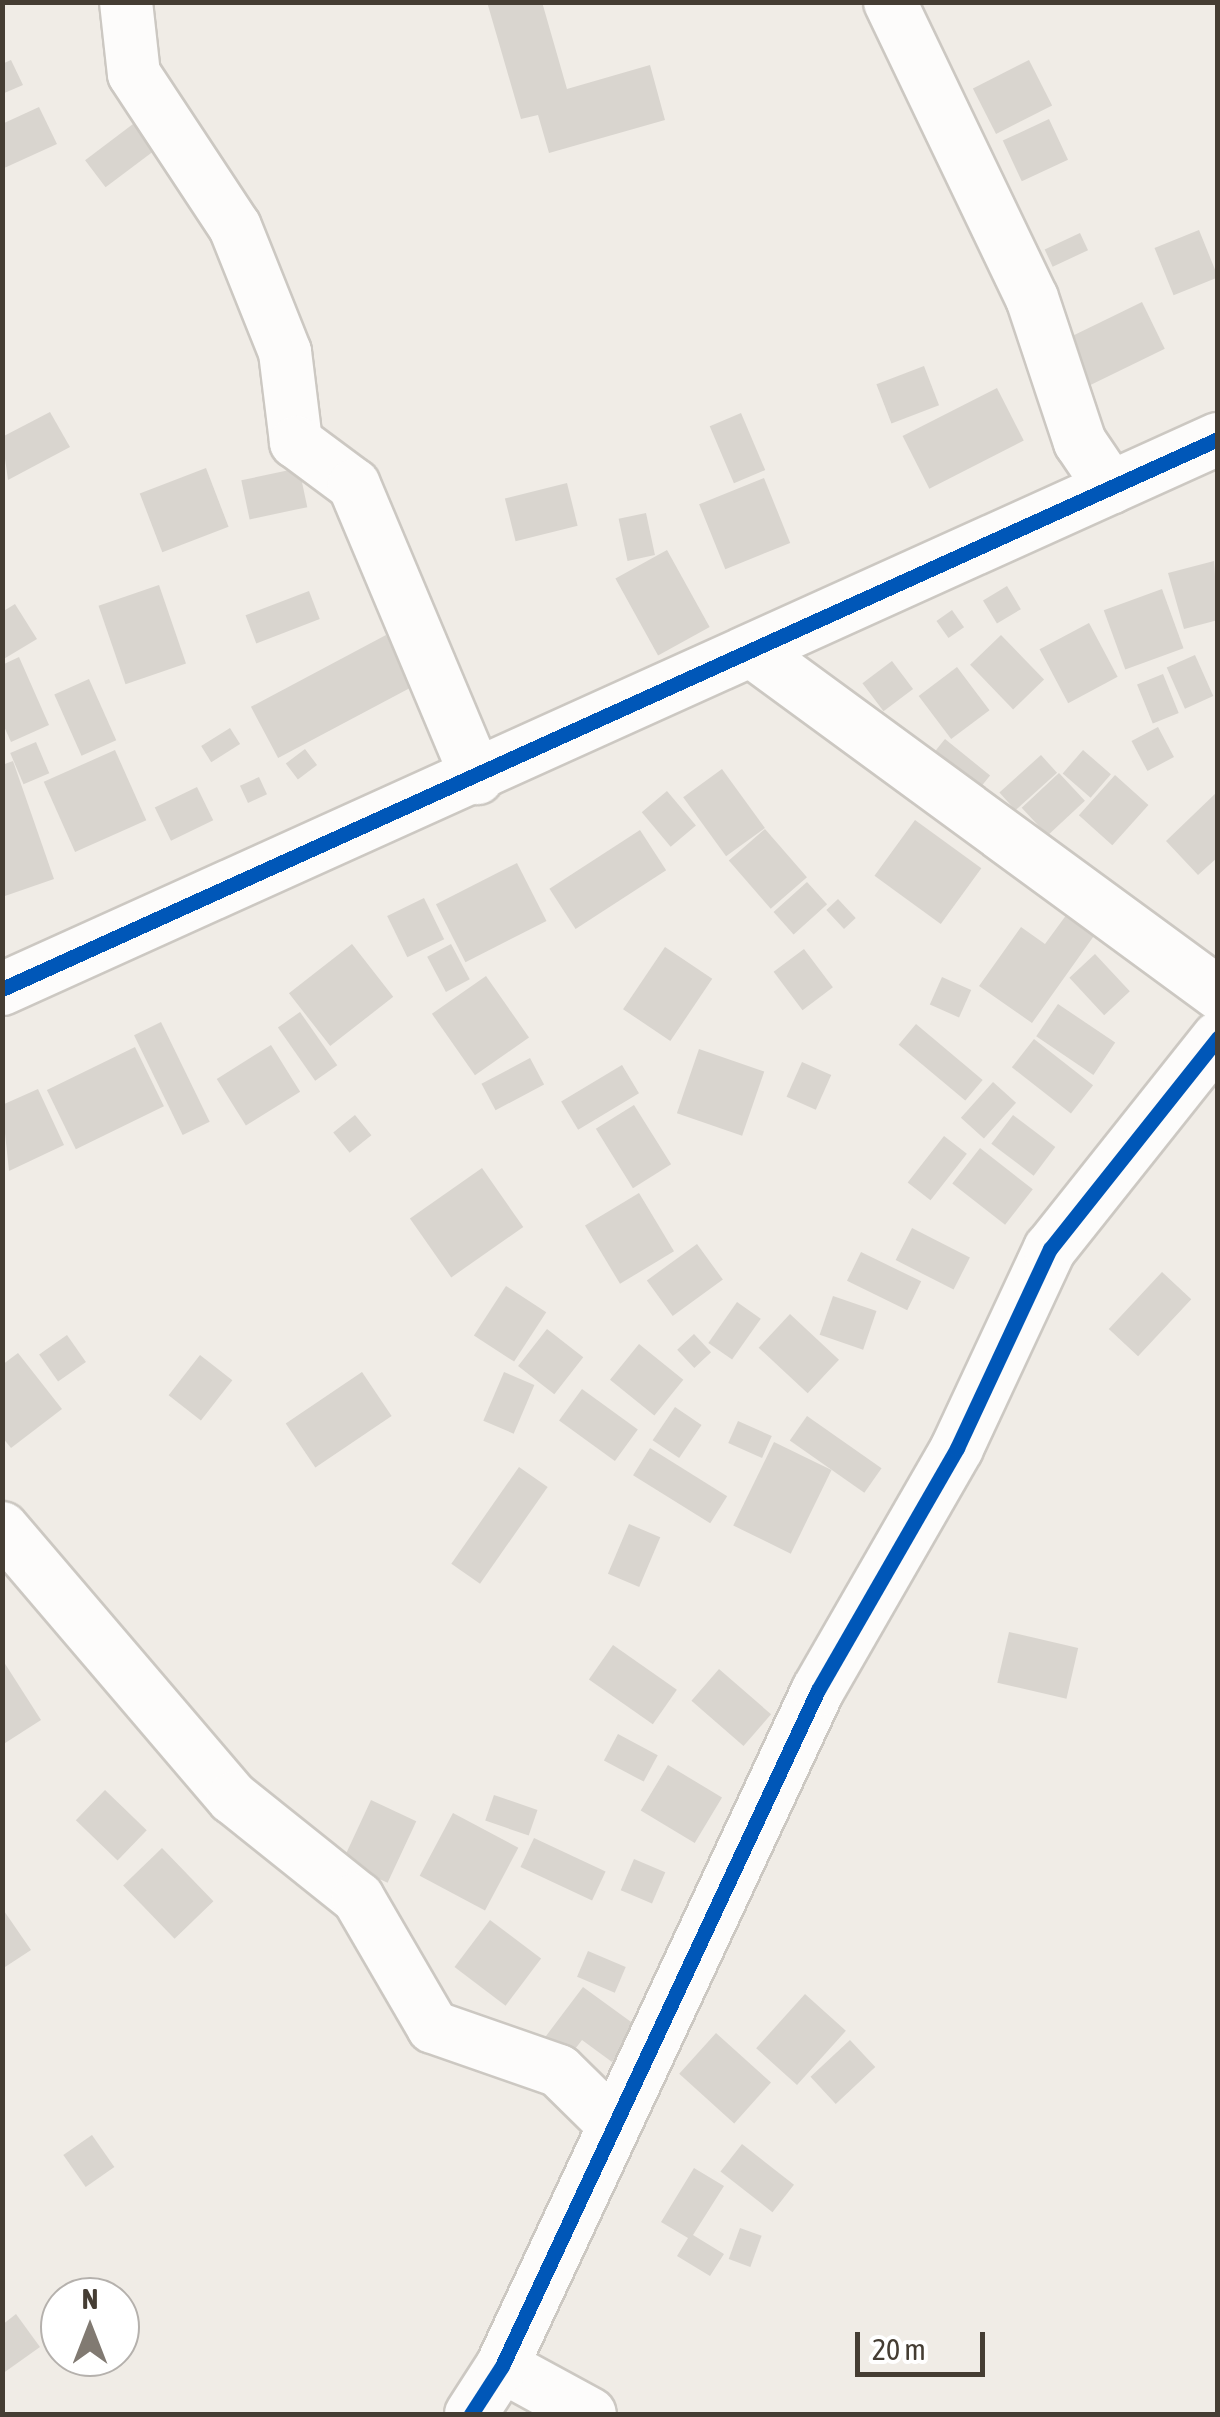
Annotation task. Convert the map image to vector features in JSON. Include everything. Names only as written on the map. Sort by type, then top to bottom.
[{"type":"street","points":[[126,2],[134,74],[235,227],[285,352],[296,442],[354,485],[478,778]]},
{"type":"street","points":[[890,2],[1032,298],[1080,442],[1111,488]]},
{"type":"street","points":[[2,989],[478,778],[1218,439]]},
{"type":"street","points":[[753,652],[1218,993]]},
{"type":"street","points":[[471,2414],[502,2366],[818,1690],[957,1448],[1050,1248],[1218,1038]]},
{"type":"street","points":[[2,1528],[233,1798],[358,1898],[433,2027],[559,2071],[614,2126]]},
{"type":"street","points":[[502,2366],[590,2414]]},
{"type":"building","points":[[487,2],[542,2],[567,89],[650,65],[665,120],[549,153],[538,115],[521,119]]},
{"type":"building","points":[[11,60],[23,85],[2,94],[2,64]]},
{"type":"building","points":[[1029,60],[1052,105],[996,134],[973,89]]},
{"type":"building","points":[[39,107],[57,144],[2,169],[2,124]]},
{"type":"building","points":[[141,118],[161,145],[106,187],[85,160]]},
{"type":"building","points":[[1049,119],[1068,160],[1022,181],[1003,141]]},
{"type":"building","points":[[1199,230],[1218,277],[1174,295],[1154,248]]},
{"type":"building","points":[[1080,233],[1088,250],[1053,267],[1045,249]]},
{"type":"building","points":[[1142,302],[1165,349],[1085,388],[1062,341]]},
{"type":"building","points":[[924,366],[939,405],[891,423],[876,384]]},
{"type":"building","points":[[997,388],[1024,441],[929,489],[903,436]]},
{"type":"building","points":[[50,412],[70,447],[8,480],[2,437]]},
{"type":"building","points":[[741,413],[765,470],[734,483],[710,426]]},
{"type":"building","points":[[206,468],[229,527],[162,552],[140,493]]},
{"type":"building","points":[[299,468],[307,507],[250,519],[241,480]]},
{"type":"building","points":[[764,478],[790,543],[725,569],[699,504]]},
{"type":"building","points":[[567,483],[578,526],[516,541],[505,498]]},
{"type":"building","points":[[646,513],[655,555],[628,561],[619,519]]},
{"type":"building","points":[[667,550],[710,627],[658,656],[615,579]]},
{"type":"building","points":[[1214,561],[1218,620],[1184,629],[1168,573]]},
{"type":"building","points":[[159,585],[186,663],[126,684],[98,606]]},
{"type":"building","points":[[1007,586],[1021,609],[997,624],[983,600]]},
{"type":"building","points":[[1162,589],[1184,648],[1125,669],[1104,610]]},
{"type":"building","points":[[309,591],[320,619],[256,643],[246,615]]},
{"type":"building","points":[[15,604],[37,639],[2,660],[2,612]]},
{"type":"building","points":[[952,610],[964,627],[948,638],[936,621]]},
{"type":"building","points":[[1089,623],[1118,677],[1068,703],[1040,649]]},
{"type":"building","points":[[386,635],[413,686],[278,758],[251,707]]},
{"type":"building","points":[[1001,635],[1044,680],[1013,709],[970,665]]},
{"type":"building","points":[[1195,655],[1213,696],[1185,709],[1167,668]]},
{"type":"building","points":[[19,657],[49,725],[11,742],[2,722],[2,665]]},
{"type":"building","points":[[892,661],[913,689],[884,711],[862,683]]},
{"type":"building","points":[[957,667],[989,710],[951,739],[919,696]]},
{"type":"building","points":[[1163,674],[1179,713],[1153,723],[1137,684]]},
{"type":"building","points":[[89,679],[116,740],[82,756],[54,694]]},
{"type":"building","points":[[1158,727],[1174,757],[1147,771],[1132,741]]},
{"type":"building","points":[[230,728],[240,744],[211,762],[201,746]]},
{"type":"building","points":[[945,739],[990,776],[973,796],[928,760]]},
{"type":"building","points":[[36,742],[49,773],[24,784],[10,753]]},
{"type":"building","points":[[305,749],[317,765],[298,779],[286,763]]},
{"type":"building","points":[[115,750],[146,820],[75,852],[44,782]]},
{"type":"building","points":[[1083,750],[1111,774],[1091,798],[1063,773]]},
{"type":"building","points":[[1041,755],[1057,773],[1015,810],[999,792]]},
{"type":"building","points":[[13,761],[54,879],[2,897],[2,765]]},
{"type":"building","points":[[722,769],[765,828],[726,856],[683,797]]},
{"type":"building","points":[[1059,773],[1085,801],[1048,836],[1022,808]]},
{"type":"building","points":[[1115,775],[1148,805],[1112,845],[1079,815]]},
{"type":"building","points":[[259,777],[267,794],[248,803],[240,786]]},
{"type":"building","points":[[197,787],[213,820],[171,841],[155,808]]},
{"type":"building","points":[[667,791],[696,825],[671,847],[642,812]]},
{"type":"building","points":[[1218,791],[1218,857],[1198,875],[1166,841]]},
{"type":"building","points":[[915,820],[981,868],[941,924],[874,876]]},
{"type":"building","points":[[765,829],[807,877],[771,909],[729,860]]},
{"type":"building","points":[[640,830],[666,870],[576,929],[549,889]]},
{"type":"building","points":[[517,863],[547,921],[465,962],[436,904]]},
{"type":"building","points":[[807,882],[827,904],[794,934],[774,912]]},
{"type":"building","points":[[424,898],[444,939],[407,957],[387,916]]},
{"type":"building","points":[[838,899],[856,918],[844,929],[826,910]]},
{"type":"building","points":[[1067,914],[1096,933],[1032,1023],[979,986],[1021,927],[1045,944]]},
{"type":"building","points":[[352,944],[393,997],[330,1046],[289,993]]},
{"type":"building","points":[[451,944],[470,979],[446,992],[427,957]]},
{"type":"building","points":[[665,947],[712,979],[670,1041],[623,1009]]},
{"type":"building","points":[[804,949],[833,987],[803,1010],[774,972]]},
{"type":"building","points":[[1095,954],[1130,991],[1104,1015],[1069,978]]},
{"type":"building","points":[[486,976],[529,1037],[475,1075],[432,1014]]},
{"type":"building","points":[[942,977],[971,990],[959,1017],[930,1004]]},
{"type":"building","points":[[1058,1004],[1115,1043],[1093,1075],[1036,1036]]},
{"type":"building","points":[[300,1012],[337,1065],[315,1081],[278,1027]]},
{"type":"building","points":[[161,1022],[210,1122],[183,1135],[134,1035]]},
{"type":"building","points":[[916,1024],[983,1080],[965,1101],[899,1045]]},
{"type":"building","points":[[1034,1039],[1093,1085],[1071,1114],[1012,1067]]},
{"type":"building","points":[[271,1045],[300,1092],[246,1126],[217,1079]]},
{"type":"building","points":[[135,1047],[164,1106],[76,1149],[47,1090]]},
{"type":"building","points":[[699,1049],[764,1071],[742,1136],[677,1113]]},
{"type":"building","points":[[530,1058],[544,1084],[496,1110],[481,1084]]},
{"type":"building","points":[[802,1062],[831,1075],[816,1110],[787,1097]]},
{"type":"building","points":[[622,1065],[639,1093],[578,1130],[561,1102]]},
{"type":"building","points":[[993,1082],[1016,1103],[984,1138],[961,1118]]},
{"type":"building","points":[[38,1089],[64,1145],[9,1171],[2,1105]]},
{"type":"building","points":[[634,1105],[671,1164],[633,1188],[596,1129]]},
{"type":"building","points":[[355,1115],[371,1135],[350,1153],[333,1133]]},
{"type":"building","points":[[1013,1115],[1055,1147],[1034,1176],[991,1144]]},
{"type":"building","points":[[944,1136],[967,1154],[931,1200],[908,1182]]},
{"type":"building","points":[[980,1148],[1033,1189],[1005,1225],[952,1183]]},
{"type":"building","points":[[482,1168],[523,1227],[451,1277],[410,1218]]},
{"type":"building","points":[[639,1193],[674,1251],[620,1284],[585,1225]]},
{"type":"building","points":[[912,1228],[970,1258],[954,1290],[896,1260]]},
{"type":"building","points":[[697,1244],[723,1280],[673,1316],[647,1280]]},
{"type":"building","points":[[861,1252],[921,1281],[907,1310],[847,1281]]},
{"type":"building","points":[[1162,1272],[1191,1299],[1138,1356],[1109,1329]]},
{"type":"building","points":[[506,1286],[546,1312],[514,1362],[474,1335]]},
{"type":"building","points":[[833,1296],[876,1311],[863,1350],[820,1335]]},
{"type":"building","points":[[737,1302],[761,1319],[732,1360],[708,1343]]},
{"type":"building","points":[[790,1314],[839,1360],[808,1393],[759,1348]]},
{"type":"building","points":[[547,1329],[583,1357],[554,1394],[518,1366]]},
{"type":"building","points":[[694,1334],[711,1352],[694,1368],[677,1350]]},
{"type":"building","points":[[67,1335],[86,1362],[58,1382],[39,1355]]},
{"type":"building","points":[[639,1344],[683,1380],[654,1416],[610,1380]]},
{"type":"building","points":[[18,1353],[62,1409],[11,1448],[2,1437],[2,1365]]},
{"type":"building","points":[[200,1355],[232,1380],[201,1420],[169,1395]]},
{"type":"building","points":[[362,1372],[392,1416],[315,1467],[286,1423]]},
{"type":"building","points":[[504,1372],[534,1385],[514,1434],[483,1421]]},
{"type":"building","points":[[582,1389],[638,1430],[615,1461],[559,1421]]},
{"type":"building","points":[[675,1407],[702,1425],[679,1458],[653,1440]]},
{"type":"building","points":[[807,1416],[882,1468],[864,1493],[790,1441]]},
{"type":"building","points":[[738,1421],[772,1436],[762,1458],[728,1443]]},
{"type":"building","points":[[774,1442],[832,1470],[791,1554],[733,1526]]},
{"type":"building","points":[[650,1448],[727,1496],[710,1523],[633,1475]]},
{"type":"building","points":[[519,1467],[548,1487],[480,1584],[451,1564]]},
{"type":"building","points":[[629,1524],[660,1537],[639,1587],[608,1574]]},
{"type":"building","points":[[1009,1632],[1078,1648],[1066,1699],[997,1683]]},
{"type":"building","points":[[613,1645],[677,1690],[653,1724],[589,1679]]},
{"type":"building","points":[[2,1659],[41,1720],[2,1745]]},
{"type":"building","points":[[719,1669],[771,1714],[744,1746],[691,1701]]},
{"type":"building","points":[[618,1734],[658,1755],[644,1782],[604,1760]]},
{"type":"building","points":[[668,1765],[722,1797],[695,1843],[641,1810]]},
{"type":"building","points":[[105,1790],[147,1830],[118,1861],[76,1820]]},
{"type":"building","points":[[494,1795],[537,1810],[529,1836],[485,1821]]},
{"type":"building","points":[[371,1800],[416,1821],[388,1883],[342,1862]]},
{"type":"building","points":[[453,1813],[518,1848],[485,1910],[420,1876]]},
{"type":"building","points":[[534,1838],[606,1871],[592,1900],[520,1867]]},
{"type":"building","points":[[162,1848],[213,1901],[175,1939],[123,1886]]},
{"type":"building","points":[[634,1859],[665,1872],[652,1904],[621,1890]]},
{"type":"building","points":[[2,1908],[31,1950],[2,1969]]},
{"type":"building","points":[[490,1920],[541,1959],[506,2006],[454,1967]]},
{"type":"building","points":[[588,1951],[626,1967],[615,1993],[577,1977]]},
{"type":"building","points":[[583,1987],[638,2027],[612,2062],[582,2040],[565,2062],[540,2044]]},
{"type":"building","points":[[805,1994],[846,2031],[797,2085],[756,2048]]},
{"type":"building","points":[[716,2033],[771,2083],[734,2123],[679,2074]]},
{"type":"building","points":[[850,2040],[875,2067],[836,2104],[811,2077]]},
{"type":"building","points":[[92,2135],[114,2167],[86,2187],[63,2155]]},
{"type":"building","points":[[742,2144],[794,2185],[772,2212],[720,2172]]},
{"type":"building","points":[[694,2168],[724,2186],[693,2235],[724,2254],[710,2276],[677,2256],[688,2238],[661,2222]]},
{"type":"building","points":[[740,2228],[762,2236],[750,2267],[729,2259]]},
{"type":"building","points":[[16,2314],[40,2347],[2,2374],[2,2325]]},
{"type":"cycle path","points":[[2,989],[1218,439]]},
{"type":"cycle path","points":[[471,2414],[502,2366],[818,1690],[957,1448],[1050,1249],[1218,1038]]}]
